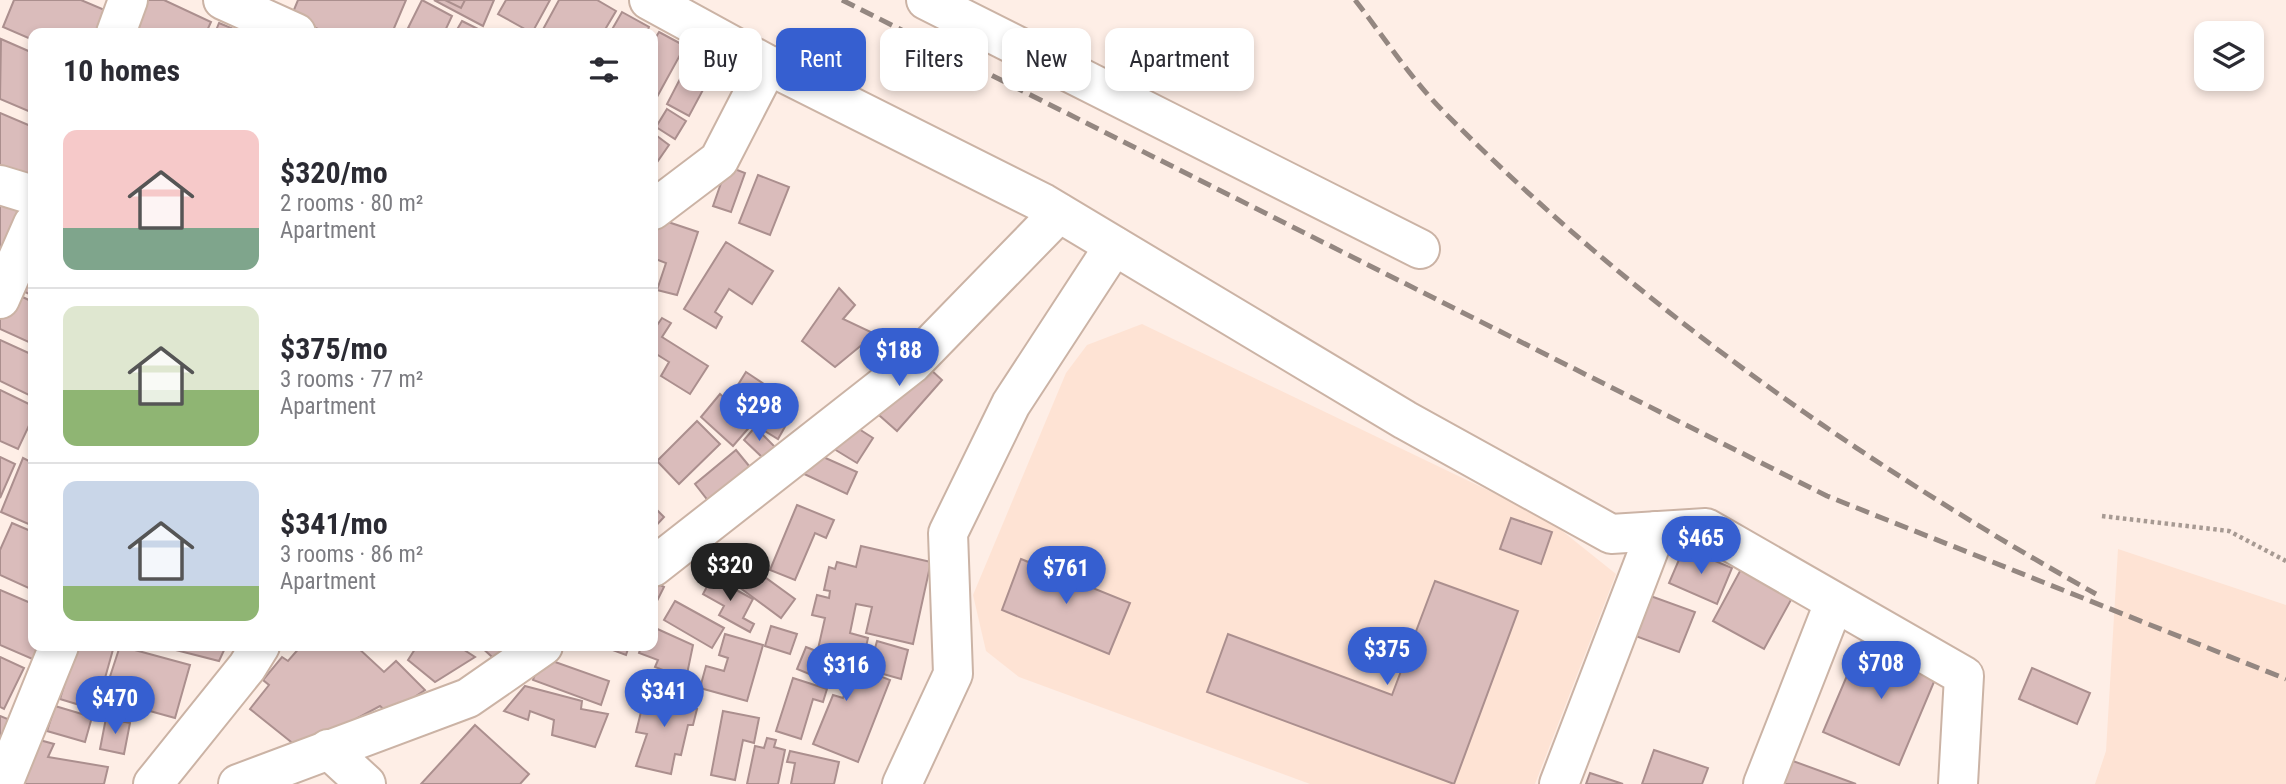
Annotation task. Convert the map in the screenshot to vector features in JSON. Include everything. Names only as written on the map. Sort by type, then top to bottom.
[{"type":"street","points":[[118,28],[128,0]]},
{"type":"street","points":[[223,0],[282,28]]},
{"type":"street","points":[[649,0],[768,65],[1059,213],[1405,420],[1611,534],[1706,528],[1964,677],[1958,784]]},
{"type":"street","points":[[926,0],[1420,249]]},
{"type":"street","points":[[660,197],[719,160],[768,65]]},
{"type":"street","points":[[0,185],[28,193]]},
{"type":"street","points":[[658,563],[912,364],[1059,213]]},
{"type":"street","points":[[0,299],[28,235]]},
{"type":"street","points":[[902,784],[953,674],[948,533],[1011,404],[1114,246]]},
{"type":"street","points":[[1559,784],[1656,531]]},
{"type":"street","points":[[1763,784],[1834,603]]},
{"type":"street","points":[[4,784],[57,651]]},
{"type":"street","points":[[152,784],[247,667],[257,651]]},
{"type":"street","points":[[238,784],[468,698],[536,651]]},
{"type":"street","points":[[328,749],[366,784]]},
{"type":"path","points":[[2102,516],[2229,531],[2286,561]]},
{"type":"shaded area","points":[[1142,324],[1546,518],[1616,574],[1535,784],[1310,784],[1019,677],[986,651],[973,595],[1066,373],[1087,345]]},
{"type":"shaded area","points":[[2118,549],[2286,605],[2286,784],[2095,784],[2106,751]]},
{"type":"building","points":[[14,0],[81,0],[107,11],[99,28],[28,28],[28,38],[3,27]]},
{"type":"building","points":[[146,0],[164,0],[211,22],[208,28],[133,28]]},
{"type":"building","points":[[298,0],[406,0],[394,28],[316,28],[291,17]]},
{"type":"building","points":[[422,0],[452,16],[446,28],[408,28]]},
{"type":"building","points":[[434,0],[494,0],[483,26]]},
{"type":"building","points":[[445,0],[465,0],[461,8]]},
{"type":"building","points":[[506,0],[550,0],[535,28],[523,28],[498,14]]},
{"type":"building","points":[[559,0],[597,0],[616,11],[606,28],[544,28]]},
{"type":"building","points":[[622,12],[649,27],[648,28],[613,28]]},
{"type":"building","points":[[462,21],[476,28],[458,28]]},
{"type":"building","points":[[219,23],[231,28],[217,28]]},
{"type":"building","points":[[659,32],[679,43],[679,57],[658,95]]},
{"type":"building","points":[[1,39],[28,51],[28,111],[0,99]]},
{"type":"building","points":[[679,81],[679,91],[702,91],[689,116],[667,104]]},
{"type":"building","points":[[667,109],[686,121],[675,139],[658,128]]},
{"type":"building","points":[[0,113],[28,125],[28,185],[0,173]]},
{"type":"building","points":[[658,137],[669,145],[658,161]]},
{"type":"building","points":[[727,166],[745,173],[731,212],[713,206]]},
{"type":"building","points":[[758,175],[789,187],[770,235],[739,223]]},
{"type":"building","points":[[0,201],[20,209],[0,255]]},
{"type":"building","points":[[658,219],[698,232],[677,295],[658,290],[666,263],[658,260]]},
{"type":"building","points":[[726,242],[773,271],[752,304],[729,289],[715,312],[722,317],[716,328],[684,309]]},
{"type":"building","points":[[23,270],[28,272],[28,294],[15,287]]},
{"type":"building","points":[[839,288],[855,305],[843,319],[875,334],[835,367],[802,341]]},
{"type":"building","points":[[10,291],[28,300],[28,342],[0,329],[0,312]]},
{"type":"building","points":[[662,318],[671,323],[662,337],[708,366],[690,394],[661,376],[669,362],[658,355],[658,324]]},
{"type":"building","points":[[0,340],[28,353],[28,395],[0,381]]},
{"type":"building","points":[[904,345],[942,380],[897,431],[854,393]]},
{"type":"building","points":[[746,372],[773,390],[762,408],[753,402],[750,408],[731,396]]},
{"type":"building","points":[[0,390],[28,404],[28,428],[18,449],[0,441]]},
{"type":"building","points":[[720,394],[753,423],[733,446],[701,417]]},
{"type":"building","points":[[761,411],[786,425],[778,439],[753,424]]},
{"type":"building","points":[[837,415],[873,438],[857,463],[821,441]]},
{"type":"building","points":[[697,421],[720,444],[679,484],[658,460]]},
{"type":"building","points":[[755,427],[775,447],[764,459],[744,440]]},
{"type":"building","points":[[736,450],[754,472],[713,507],[695,484]]},
{"type":"building","points":[[812,452],[857,472],[847,494],[802,473]]},
{"type":"building","points":[[0,457],[15,464],[0,498]]},
{"type":"building","points":[[23,458],[28,460],[28,524],[1,512]]},
{"type":"building","points":[[797,505],[834,520],[826,538],[815,533],[795,580],[770,570]]},
{"type":"building","points":[[658,511],[664,517],[658,524]]},
{"type":"building","points":[[1511,518],[1552,532],[1541,564],[1500,549]]},
{"type":"building","points":[[12,523],[28,530],[28,588],[0,575],[0,550]]},
{"type":"building","points":[[861,546],[931,562],[913,644],[866,633],[872,607],[856,604],[850,633],[868,638],[863,660],[818,649],[825,618],[812,615],[817,595],[829,598],[830,591],[824,590],[829,567],[835,569],[837,562],[856,567]]},
{"type":"building","points":[[1684,548],[1732,568],[1717,604],[1669,583]]},
{"type":"building","points":[[737,557],[795,599],[781,618],[724,576]]},
{"type":"building","points":[[1021,559],[1130,603],[1109,654],[1002,610]]},
{"type":"building","points":[[1746,560],[1797,589],[1764,649],[1713,621]]},
{"type":"building","points":[[712,577],[753,599],[743,618],[754,624],[750,632],[719,615],[724,606],[703,594]]},
{"type":"building","points":[[1435,581],[1518,611],[1454,784],[1207,692],[1228,634],[1392,695]]},
{"type":"building","points":[[658,584],[664,587],[658,599]]},
{"type":"building","points":[[0,590],[28,602],[28,651],[42,651],[37,661],[0,645]]},
{"type":"building","points":[[1645,594],[1695,612],[1679,652],[1630,634]]},
{"type":"building","points":[[675,601],[724,628],[712,648],[664,620]]},
{"type":"building","points":[[771,626],[797,634],[790,654],[765,646]]},
{"type":"building","points":[[658,629],[693,645],[686,679],[655,667],[658,660],[639,653],[658,651]]},
{"type":"building","points":[[725,634],[763,645],[747,701],[700,688],[706,666],[724,671],[728,658],[719,655]]},
{"type":"building","points":[[1863,638],[1939,670],[1899,765],[1823,732]]},
{"type":"building","points":[[877,641],[908,650],[901,679],[869,670]]},
{"type":"building","points":[[806,647],[890,680],[858,762],[813,744],[833,695],[843,698],[846,689],[797,669]]},
{"type":"building","points":[[74,651],[113,651],[96,710],[60,699]]},
{"type":"building","points":[[118,651],[138,651],[190,665],[175,718],[103,698]]},
{"type":"building","points":[[180,651],[224,651],[219,661]]},
{"type":"building","points":[[297,651],[361,651],[384,672],[396,661],[425,690],[389,714],[380,706],[300,749],[250,709],[269,685],[263,680],[282,657],[288,661]]},
{"type":"building","points":[[414,651],[466,651],[475,657],[435,682],[408,660]]},
{"type":"building","points":[[486,651],[514,651],[501,665]]},
{"type":"building","points":[[0,657],[24,668],[4,709],[0,707]]},
{"type":"building","points":[[541,657],[609,681],[601,705],[533,680]]},
{"type":"building","points":[[2032,668],[2090,693],[2077,724],[2019,699]]},
{"type":"building","points":[[793,678],[827,689],[823,702],[813,699],[801,739],[776,731]]},
{"type":"building","points":[[673,685],[685,688],[681,705],[697,709],[693,725],[688,725],[681,755],[675,754],[671,774],[636,766],[647,734],[636,732],[646,692],[670,698]]},
{"type":"building","points":[[525,686],[582,701],[581,709],[608,714],[595,747],[552,735],[554,720],[530,711],[528,720],[504,711]]},
{"type":"building","points":[[55,706],[92,717],[85,742],[47,731]]},
{"type":"building","points":[[723,711],[759,718],[754,743],[743,740],[735,780],[711,775]]},
{"type":"building","points":[[0,716],[10,720],[0,742]]},
{"type":"building","points":[[106,718],[130,723],[124,754],[100,749]]},
{"type":"building","points":[[475,725],[529,774],[520,784],[421,784]]},
{"type":"building","points":[[767,738],[776,740],[774,747],[785,750],[778,784],[747,784],[755,746],[764,748]]},
{"type":"building","points":[[36,739],[54,744],[48,757],[108,767],[104,784],[17,784]]},
{"type":"building","points":[[1654,750],[1708,768],[1702,784],[1642,784]]},
{"type":"building","points":[[790,751],[839,762],[834,784],[791,784],[795,763],[787,762]]},
{"type":"building","points":[[1782,757],[1856,784],[1771,784]]},
{"type":"building","points":[[1590,773],[1623,784],[1586,784]]},
{"type":"railway","points":[[842,0],[1827,496],[2286,679]]},
{"type":"railway","points":[[1355,0],[1409,72],[1444,112],[1517,183],[1672,315],[1753,376],[1921,490],[2096,594]]}]
